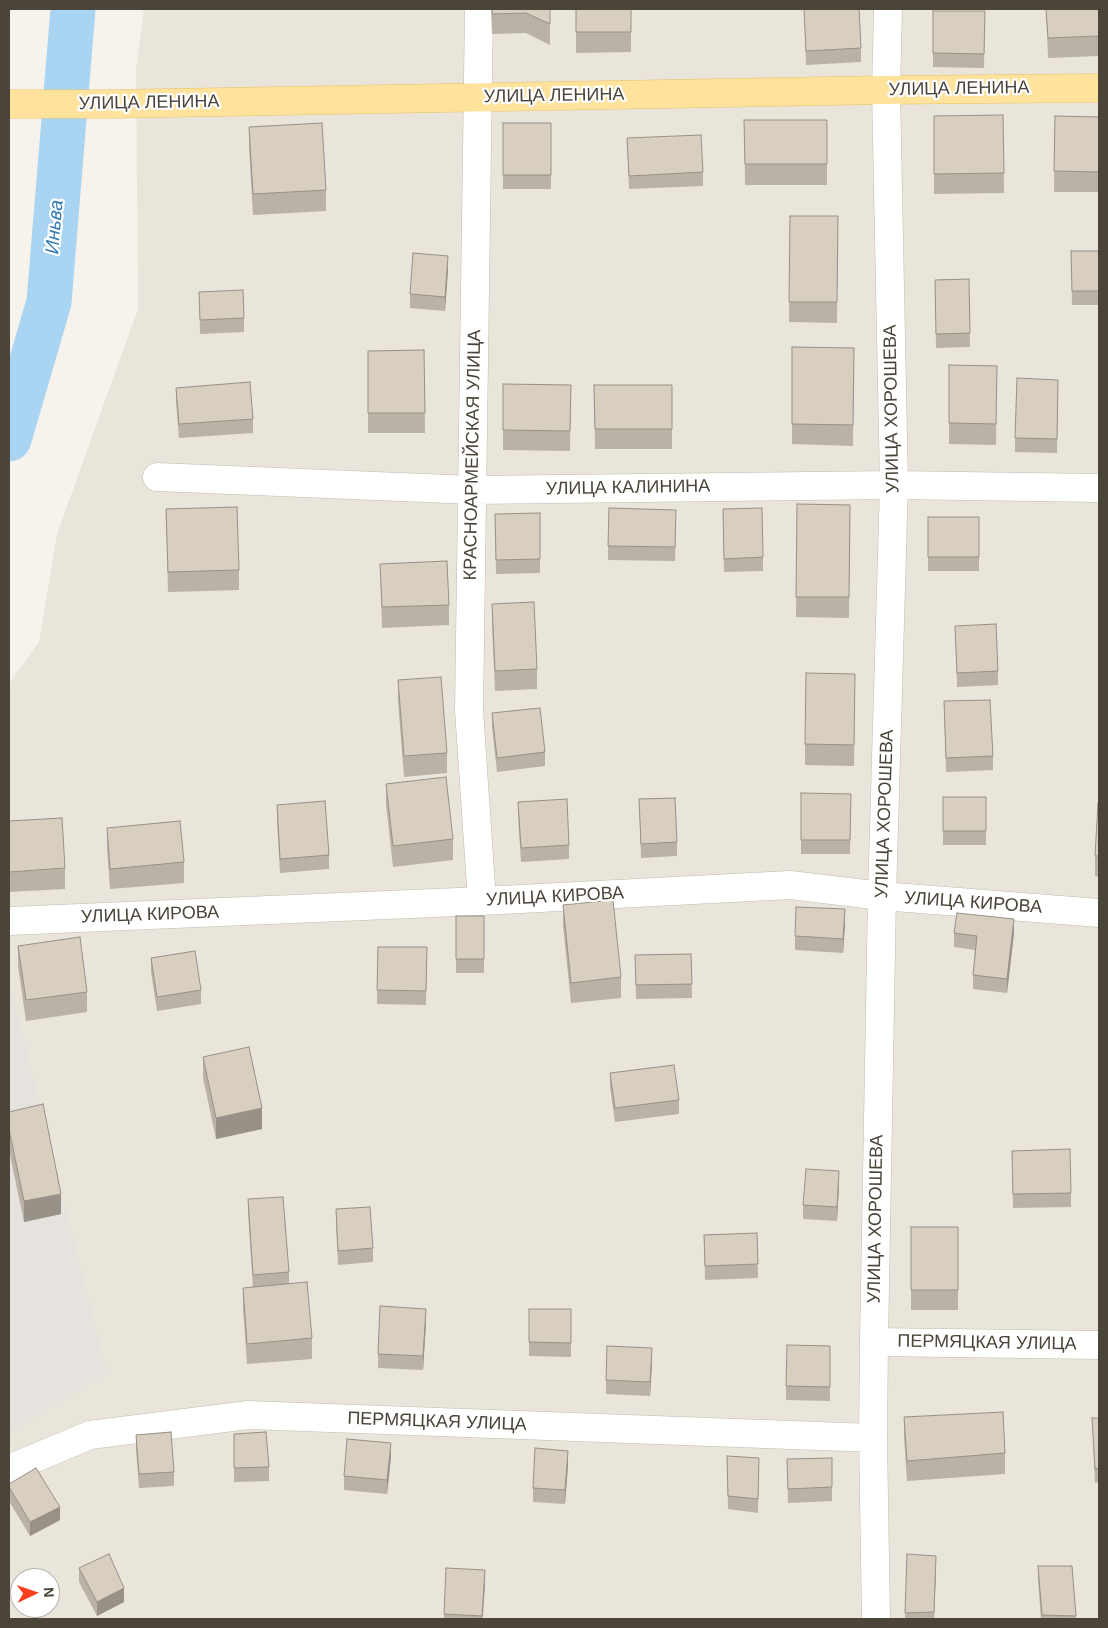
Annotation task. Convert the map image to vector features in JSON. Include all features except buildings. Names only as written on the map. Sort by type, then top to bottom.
[{"type":"main road","name":"УЛИЦА ЛЕНИНА","points":[[9,104],[112,104],[1099,88]]},
{"type":"street","name":"КРАСНОАРМЕЙСКАЯ УЛИЦА","points":[[479,9],[476,97],[469,710],[482,901]]},
{"type":"street","name":"УЛИЦА ХОРОШЕВА","points":[[876,1619],[873,1438],[874,1342],[882,896],[894,485],[886,90],[888,9]]},
{"type":"street","name":"УЛИЦА КАЛИНИНА","points":[[156,477],[473,490],[894,485],[1099,488]]},
{"type":"street","name":"УЛИЦА КИРОВА","points":[[9,922],[790,885],[882,896],[1099,913]]},
{"type":"street","name":"ПЕРМЯЦКАЯ УЛИЦА","points":[[874,1342],[1099,1345]]},
{"type":"street","name":"ПЕРМЯЦКАЯ УЛИЦА","points":[[9,1469],[90,1435],[248,1415],[873,1438]]},
{"type":"shaded area","points":[[144,9],[1099,9],[1099,1619],[9,1619],[9,684],[39,642],[57,534],[138,309],[136,70]]},
{"type":"shaded area","points":[[9,979],[107,1374],[9,1433]]},
{"type":"waterway","name":"Иньва","points":[[9,439],[49,302],[73,9]]}]
